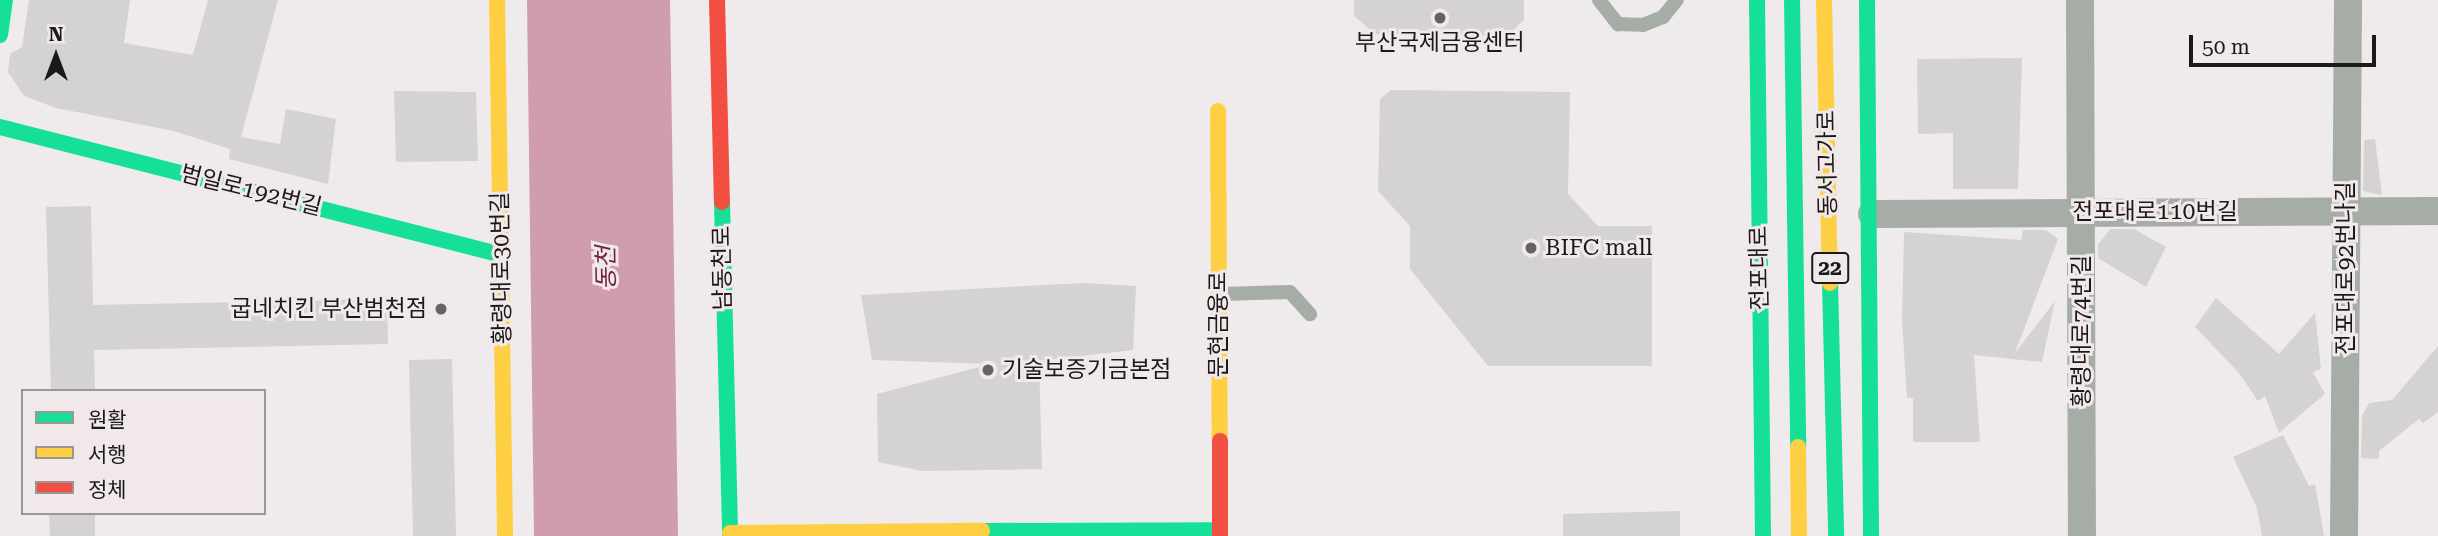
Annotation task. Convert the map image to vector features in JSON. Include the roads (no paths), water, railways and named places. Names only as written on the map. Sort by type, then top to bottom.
[{"type":"main road","points":[[0,34],[5,0]]},
{"type":"main road","name":"황령대로30번길","points":[[497,0],[505,536]]},
{"type":"main road","name":"남동천로","points":[[717,0],[730,535]]},
{"type":"main road","name":"전포대로","points":[[1757,0],[1763,536]]},
{"type":"main road","name":"동서고가로","points":[[1792,0],[1799,536]]},
{"type":"main road","name":"동서고가로","points":[[1825,0],[1836,536]]},
{"type":"main road","points":[[1867,0],[1872,214],[1871,536]]},
{"type":"main road","name":"문현금융로","points":[[1218,111],[1220,533]]},
{"type":"main road","name":"범일로192번길","points":[[0,127],[502,255]]},
{"type":"main road","points":[[730,535],[1220,533]]},
{"type":"street","name":"황령대로74번길","points":[[2080,0],[2082,536]]},
{"type":"street","name":"전포대로92번나길","points":[[2344,536],[2348,0]]},
{"type":"street","name":"전포대로110번길","points":[[1872,214],[2438,211]]},
{"type":"lane","points":[[1603,3],[1618,24],[1643,25],[1663,18],[1677,0]]},
{"type":"lane","points":[[1219,294],[1290,292],[1310,314]]},
{"type":"water","name":"동천","points":[[527,0],[670,0],[678,536],[534,536]]},
{"type":"place","name":"부산국제금융센터","points":[[1440,18]]},
{"type":"place","name":"BIFC mall","points":[[1531,248]]},
{"type":"place","name":"굽네치킨 부산범천점","points":[[441,309]]},
{"type":"place","name":"기술보증기금본점","points":[[988,370]]}]
